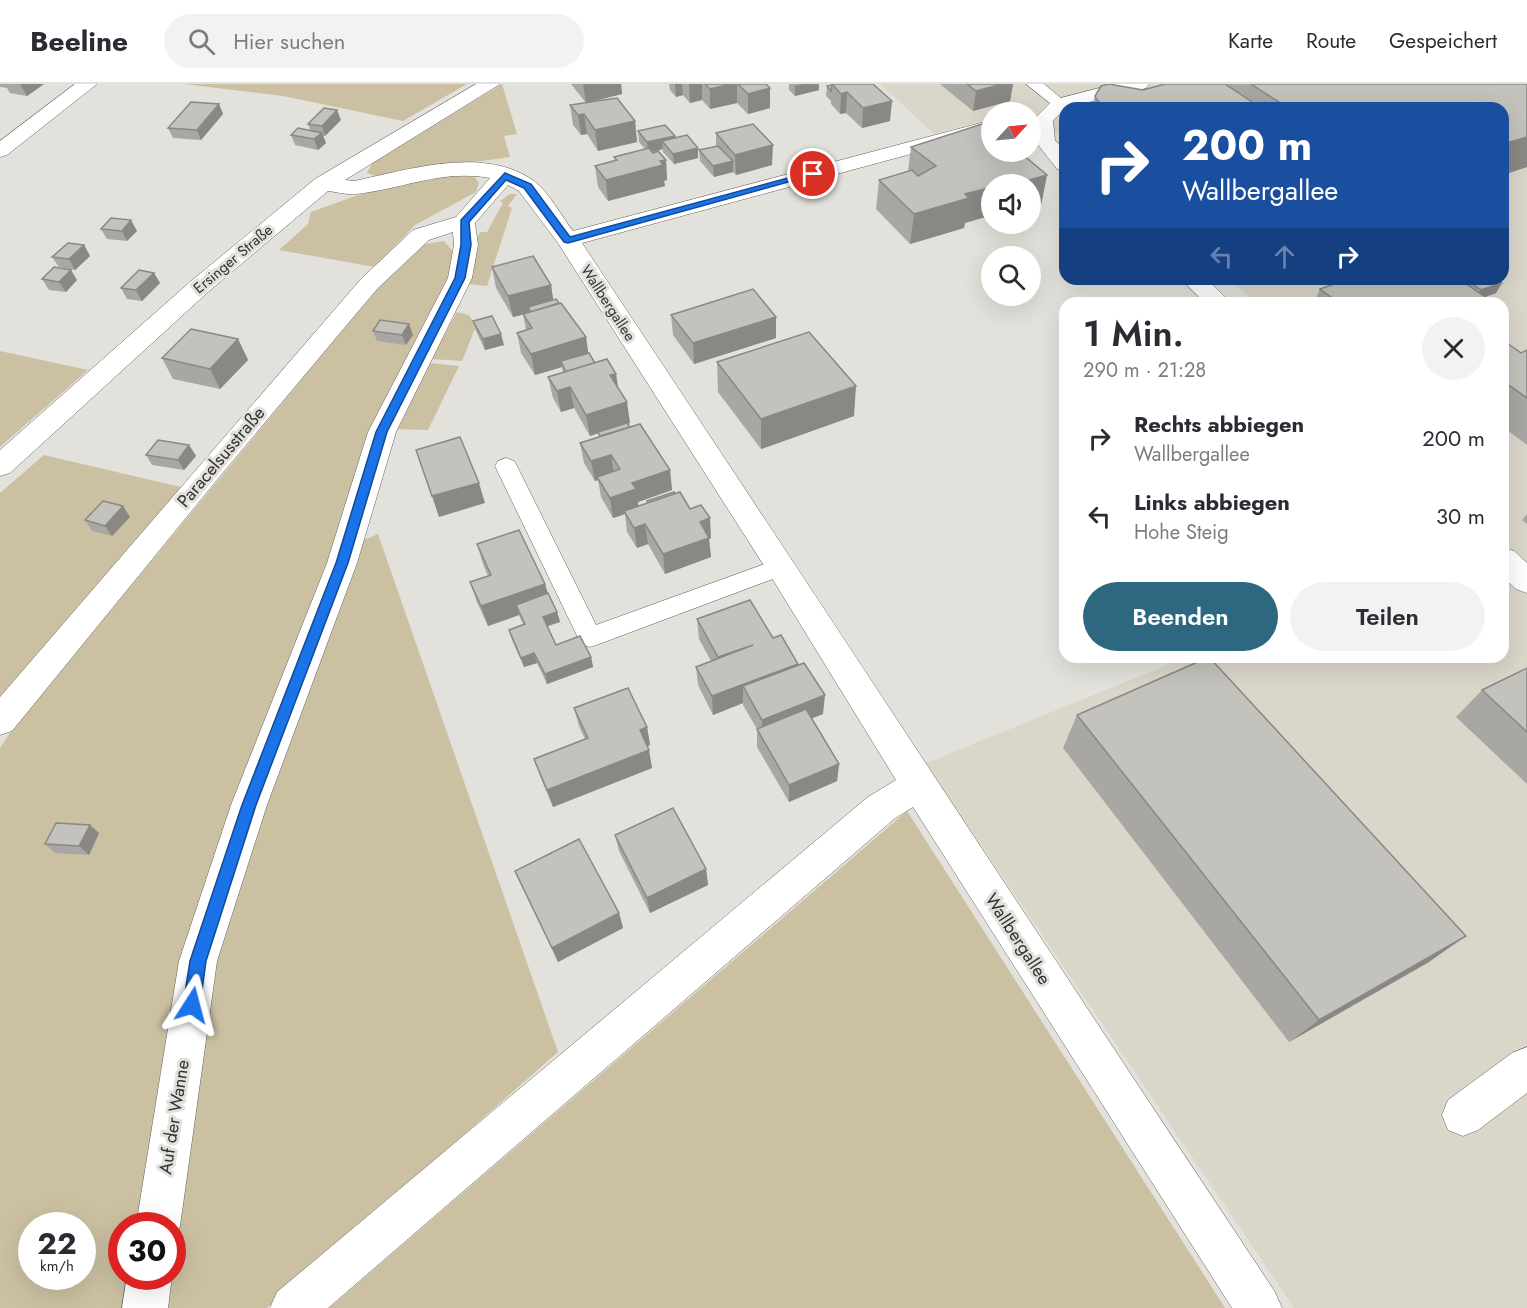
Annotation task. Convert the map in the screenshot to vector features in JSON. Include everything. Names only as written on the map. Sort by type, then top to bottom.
[{"type":"street","points":[[0,151],[87,84]]},
{"type":"street","name":"Ersinger Straße","points":[[0,466],[199,286],[323,184],[490,84]]},
{"type":"street","points":[[1068,102],[1139,84]]},
{"type":"street","points":[[1041,111],[1059,104]]},
{"type":"street","points":[[1059,105],[1043,120],[1046,141],[1059,157]]},
{"type":"street","points":[[568,240],[981,129]]},
{"type":"street","name":"Wallbergallee","points":[[323,184],[354,188],[434,171],[471,168],[505,176],[527,186],[568,240],[781,567],[918,785],[1259,1308]]},
{"type":"street","points":[[464,222],[505,176]]},
{"type":"street","name":"Paracelsusstraße","points":[[0,721],[214,464],[369,284],[421,235],[464,222]]},
{"type":"street","name":"Auf der Wanne","points":[[160,1212],[198,961],[249,805],[342,563],[382,432],[460,278],[466,245],[464,222]]},
{"type":"street","points":[[1199,285],[1212,297]]},
{"type":"street","points":[[1509,564],[1527,581]]},
{"type":"street","points":[[294,1308],[881,808],[918,785]]},
{"type":"street","points":[[1463,1115],[1527,1068]]},
{"type":"street","points":[[145,1308],[148,1290]]},
{"type":"lane","points":[[1034,84],[1059,103]]},
{"type":"lane","points":[[506,466],[590,637],[781,567]]},
{"type":"shaded area","points":[[184,84],[467,84],[403,121],[283,96]]},
{"type":"shaded area","points":[[502,84],[517,134],[504,136],[510,157],[375,176],[367,173],[372,163]]},
{"type":"shaded area","points":[[880,84],[1527,84],[1527,1308],[1294,1308],[926,763],[1172,663],[1509,663],[1509,297],[1250,297],[1236,285],[1509,285],[1509,102],[1059,102],[1059,135],[1041,119],[1041,102],[981,102],[981,121],[934,134]]},
{"type":"shaded area","points":[[453,175],[474,176],[479,183],[476,192],[415,225],[375,267],[279,250],[308,224],[311,212],[361,194]]},
{"type":"shaded area","points":[[510,194],[517,194],[508,206],[512,208],[487,286],[468,284],[474,246],[480,232],[487,232],[503,203],[500,201]]},
{"type":"shaded area","points":[[444,241],[456,255],[456,276],[338,546],[142,1212],[108,1212],[108,1290],[128,1290],[125,1308],[0,1308],[0,748],[12,730],[391,271],[425,244]]},
{"type":"shaded area","points":[[457,312],[469,315],[476,326],[462,361],[431,359]]},
{"type":"shaded area","points":[[0,351],[88,370],[0,447]]},
{"type":"shaded area","points":[[429,363],[459,366],[428,430],[392,429]]},
{"type":"shaded area","points":[[44,455],[185,488],[0,710],[0,493]]},
{"type":"shaded area","points":[[378,534],[558,1052],[267,1308],[160,1308],[163,1290],[186,1290],[186,1212],[175,1212],[210,971],[262,793],[345,581],[351,580],[364,540]]},
{"type":"shaded area","points":[[907,811],[1225,1308],[329,1308]]},
{"type":"building","points":[[705,84],[731,84],[710,89]]},
{"type":"building","points":[[738,84],[766,84],[770,88],[748,94]]},
{"type":"building","points":[[832,84],[873,84],[892,101],[863,108],[847,92],[841,94]]},
{"type":"building","points":[[967,84],[1002,84],[976,91]]},
{"type":"building","points":[[1109,84],[1143,90],[1165,84],[1225,84],[1252,102],[1100,102],[1095,96],[1101,86]]},
{"type":"building","points":[[1251,84],[1527,84],[1527,137],[1509,142],[1509,102],[1279,102]]},
{"type":"building","points":[[617,98],[635,121],[595,130],[584,114],[578,115],[570,105]]},
{"type":"building","points":[[191,102],[219,104],[197,130],[168,128]]},
{"type":"building","points":[[324,108],[337,110],[322,126],[308,124]]},
{"type":"building","points":[[753,124],[773,145],[735,155],[716,133]]},
{"type":"building","points":[[981,124],[981,162],[1032,162],[1047,175],[981,174],[981,190],[965,194],[969,198],[914,214],[879,180],[912,170],[918,176],[936,166],[911,147]]},
{"type":"building","points":[[665,125],[675,136],[647,142],[638,131]]},
{"type":"building","points":[[298,128],[322,133],[314,139],[291,135]]},
{"type":"building","points":[[687,135],[698,148],[673,154],[662,141]]},
{"type":"building","points":[[718,146],[733,161],[713,166],[699,150]]},
{"type":"building","points":[[649,148],[653,153],[658,151],[666,160],[660,161],[663,165],[606,180],[595,166],[617,160],[614,157]]},
{"type":"building","points":[[111,218],[131,220],[122,231],[101,229]]},
{"type":"building","points":[[68,243],[84,245],[69,259],[52,257]]},
{"type":"building","points":[[533,256],[551,285],[508,296],[492,267]]},
{"type":"building","points":[[54,267],[71,270],[59,282],[42,279]]},
{"type":"building","points":[[139,270],[154,273],[136,290],[121,288]]},
{"type":"building","points":[[1331,285],[1468,285],[1485,297],[1331,297],[1320,289]]},
{"type":"building","points":[[1473,285],[1496,285],[1481,290]]},
{"type":"building","points":[[753,289],[776,317],[693,343],[671,315]]},
{"type":"building","points":[[556,299],[559,303],[531,312],[528,307]]},
{"type":"building","points":[[561,303],[586,337],[531,354],[517,333],[532,328],[523,314]]},
{"type":"building","points":[[492,316],[501,334],[483,339],[473,321]]},
{"type":"building","points":[[380,320],[409,324],[402,335],[373,331]]},
{"type":"building","points":[[191,329],[238,339],[210,369],[162,358]]},
{"type":"building","points":[[809,332],[856,386],[761,419],[717,362]]},
{"type":"building","points":[[1509,344],[1521,353],[1527,350],[1527,398],[1509,385]]},
{"type":"building","points":[[589,353],[595,363],[566,372],[561,361]]},
{"type":"building","points":[[607,359],[616,374],[610,375],[627,402],[586,415],[570,387],[557,391],[548,377]]},
{"type":"building","points":[[627,423],[630,427],[600,436],[598,432]]},
{"type":"building","points":[[640,424],[670,470],[632,483],[636,489],[610,498],[597,477],[620,469],[611,455],[591,461],[580,443]]},
{"type":"building","points":[[460,437],[479,483],[432,496],[416,450]]},
{"type":"building","points":[[158,440],[189,445],[178,460],[146,455]]},
{"type":"building","points":[[674,492],[675,494],[648,503],[647,501]]},
{"type":"building","points":[[680,492],[690,509],[701,505],[710,518],[700,522],[709,538],[663,554],[645,524],[634,528],[624,511]]},
{"type":"building","points":[[103,501],[123,506],[105,526],[85,520]]},
{"type":"building","points":[[519,530],[545,584],[481,606],[470,582],[491,575],[477,544]]},
{"type":"building","points":[[548,593],[557,612],[543,617],[556,645],[580,636],[591,657],[545,674],[534,653],[521,658],[509,630],[525,624],[516,605]]},
{"type":"building","points":[[750,600],[773,638],[781,635],[798,664],[712,696],[696,667],[753,645],[718,657],[697,619]]},
{"type":"building","points":[[804,663],[825,695],[762,720],[743,686]]},
{"type":"building","points":[[1195,663],[1215,663],[1466,936],[1319,1020],[1077,715]]},
{"type":"building","points":[[1527,668],[1527,732],[1482,690]]},
{"type":"building","points":[[628,688],[647,727],[640,730],[649,750],[547,790],[534,759],[588,738],[574,708]]},
{"type":"building","points":[[806,709],[839,764],[789,785],[757,729]]},
{"type":"building","points":[[673,808],[706,869],[647,898],[615,835]]},
{"type":"building","points":[[56,823],[90,825],[79,846],[45,844]]},
{"type":"building","points":[[579,839],[619,913],[552,948],[515,871]]},
{"type":"route","points":[[192,1005],[198,961],[249,805],[342,563],[382,432],[460,278],[466,245],[464,222],[505,176],[527,186],[568,240],[813,174]]}]
